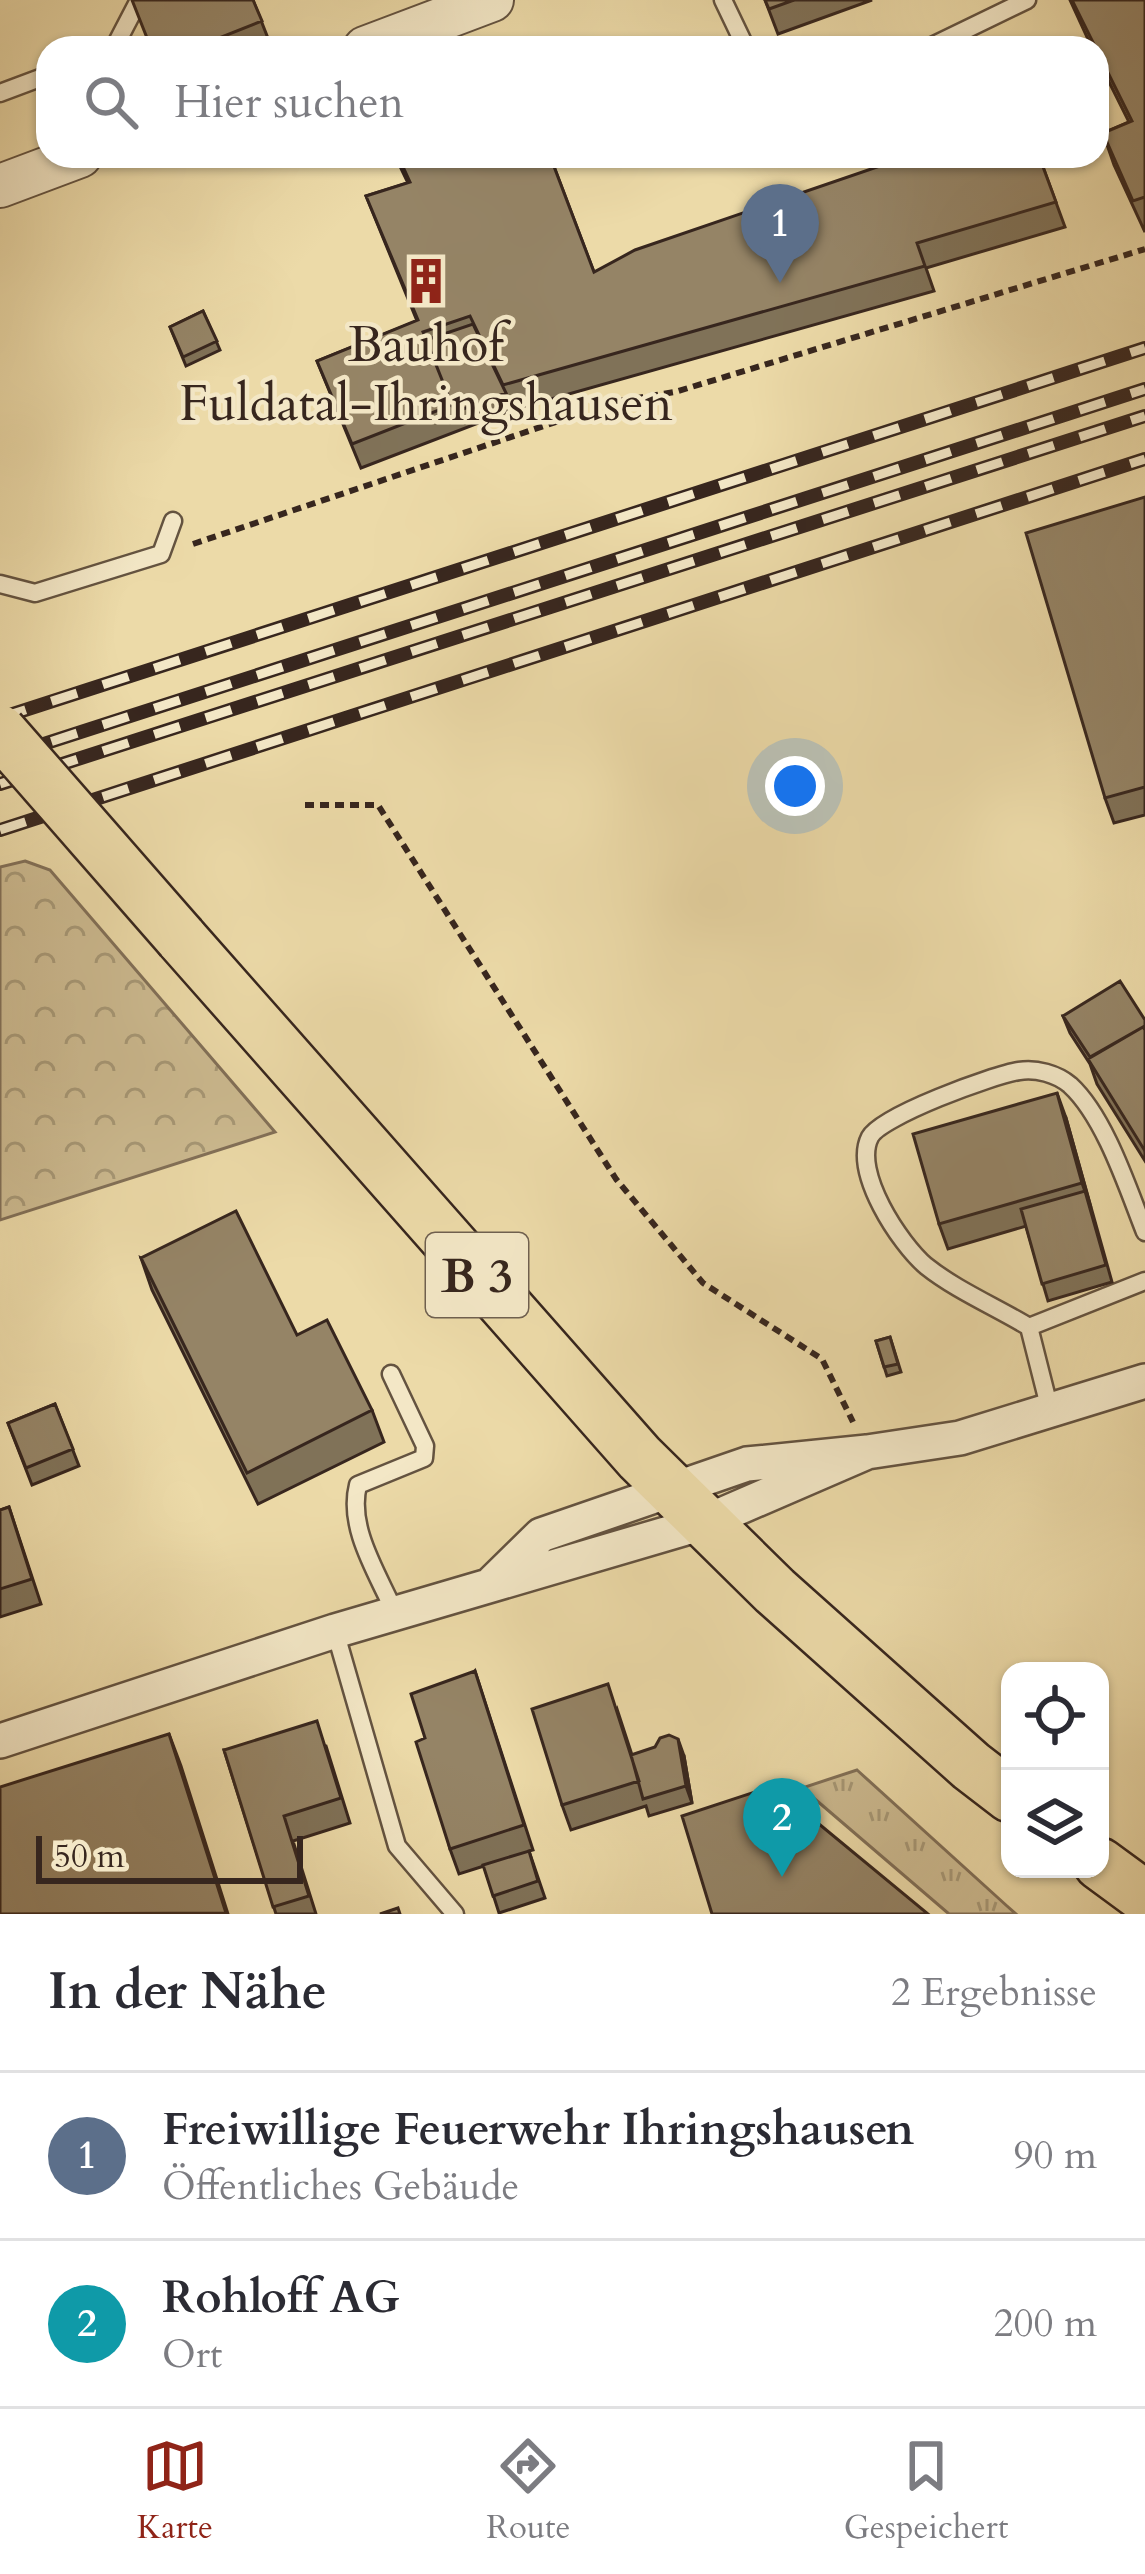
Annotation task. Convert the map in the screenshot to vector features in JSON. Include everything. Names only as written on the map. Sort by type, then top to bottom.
[{"type":"main road","name":"B 3","points":[[0,730],[688,1508],[1001,1789]]},
{"type":"main road","points":[[1109,1871],[1145,1897]]},
{"type":"street","points":[[397,36],[492,0]]},
{"type":"street","points":[[0,186],[48,168]]},
{"type":"street","points":[[0,1742],[335,1631],[487,1587],[688,1508],[867,1452],[960,1438],[1145,1382]]},
{"type":"lane","points":[[120,36],[140,0]]},
{"type":"lane","points":[[723,0],[740,36]]},
{"type":"lane","points":[[953,36],[1027,0]]},
{"type":"lane","points":[[0,93],[36,80]]},
{"type":"lane","points":[[0,584],[35,593],[161,554],[173,521]]},
{"type":"lane","points":[[1050,1410],[1029,1327],[927,1267],[898,1237],[878,1198],[865,1156],[870,1135],[893,1115],[1019,1070],[1045,1071],[1069,1084],[1090,1110],[1145,1232]]},
{"type":"lane","points":[[1029,1327],[1145,1281]]},
{"type":"lane","points":[[391,1374],[425,1446],[424,1458],[358,1484],[352,1506],[395,1613]]},
{"type":"lane","points":[[335,1631],[397,1846],[455,1914]]},
{"type":"path","points":[[161,554],[618,401],[675,392],[1145,249]]},
{"type":"path","points":[[304,805],[378,805],[616,1179],[703,1283],[822,1360],[867,1452]]},
{"type":"green space","points":[[25,861],[50,870],[275,1132],[0,1220],[0,867]]},
{"type":"green space","points":[[857,1770],[1016,1914],[949,1914],[802,1788]]},
{"type":"building","points":[[132,0],[253,0],[262,21],[224,36],[146,36]]},
{"type":"building","points":[[765,0],[794,0],[769,9]]},
{"type":"building","points":[[1072,0],[1145,0],[1145,197],[1133,201],[1109,147],[1109,131],[1132,121],[1109,75],[1109,36],[1090,36]]},
{"type":"building","points":[[404,168],[555,168],[594,272],[635,250],[874,168],[1043,168],[1056,202],[917,243],[925,266],[503,385],[470,316],[423,332],[452,405],[352,444],[317,361],[418,320],[366,196],[410,182]]},
{"type":"building","points":[[203,311],[217,341],[183,357],[170,327]]},
{"type":"building","points":[[473,324],[506,393],[455,412],[426,340]]},
{"type":"building","points":[[1145,497],[1145,787],[1105,798],[1026,533]]},
{"type":"building","points":[[1120,981],[1145,1020],[1145,1030],[1090,1057],[1063,1016]]},
{"type":"building","points":[[1145,1030],[1145,1151],[1088,1059]]},
{"type":"building","points":[[1057,1093],[1082,1183],[939,1224],[913,1134]]},
{"type":"building","points":[[1085,1191],[1106,1265],[1042,1284],[1021,1209]]},
{"type":"building","points":[[236,1211],[297,1335],[327,1320],[372,1410],[247,1473],[141,1258]]},
{"type":"building","points":[[890,1337],[898,1364],[884,1367],[876,1341]]},
{"type":"building","points":[[55,1404],[73,1449],[26,1468],[8,1423]]},
{"type":"building","points":[[9,1507],[32,1579],[0,1589],[0,1510]]},
{"type":"building","points":[[475,1671],[524,1825],[450,1849],[416,1742],[425,1738],[411,1694]]},
{"type":"building","points":[[608,1684],[639,1781],[562,1805],[532,1709]]},
{"type":"building","points":[[317,1721],[341,1798],[284,1816],[309,1896],[273,1907],[224,1750]]},
{"type":"building","points":[[169,1734],[226,1913],[0,1914],[0,1787]]},
{"type":"building","points":[[669,1735],[678,1739],[686,1786],[643,1799],[631,1755],[655,1747]]},
{"type":"building","points":[[773,1786],[928,1914],[712,1914],[682,1816]]},
{"type":"building","points":[[529,1851],[538,1881],[493,1896],[483,1865]]},
{"type":"railway","points":[[0,718],[1145,348]]},
{"type":"railway","points":[[0,758],[1145,389]]},
{"type":"railway","points":[[0,784],[1145,416]]},
{"type":"railway","points":[[0,830],[1145,459]]},
{"type":"place","name":"Bauhof Fuldatal-Ihringshausen","points":[[426,281]]},
{"type":"place","name":"Freiwillige Feuerwehr Ihringshausen","points":[[780,283]]},
{"type":"place","name":"Rohloff AG","points":[[782,1877]]}]
